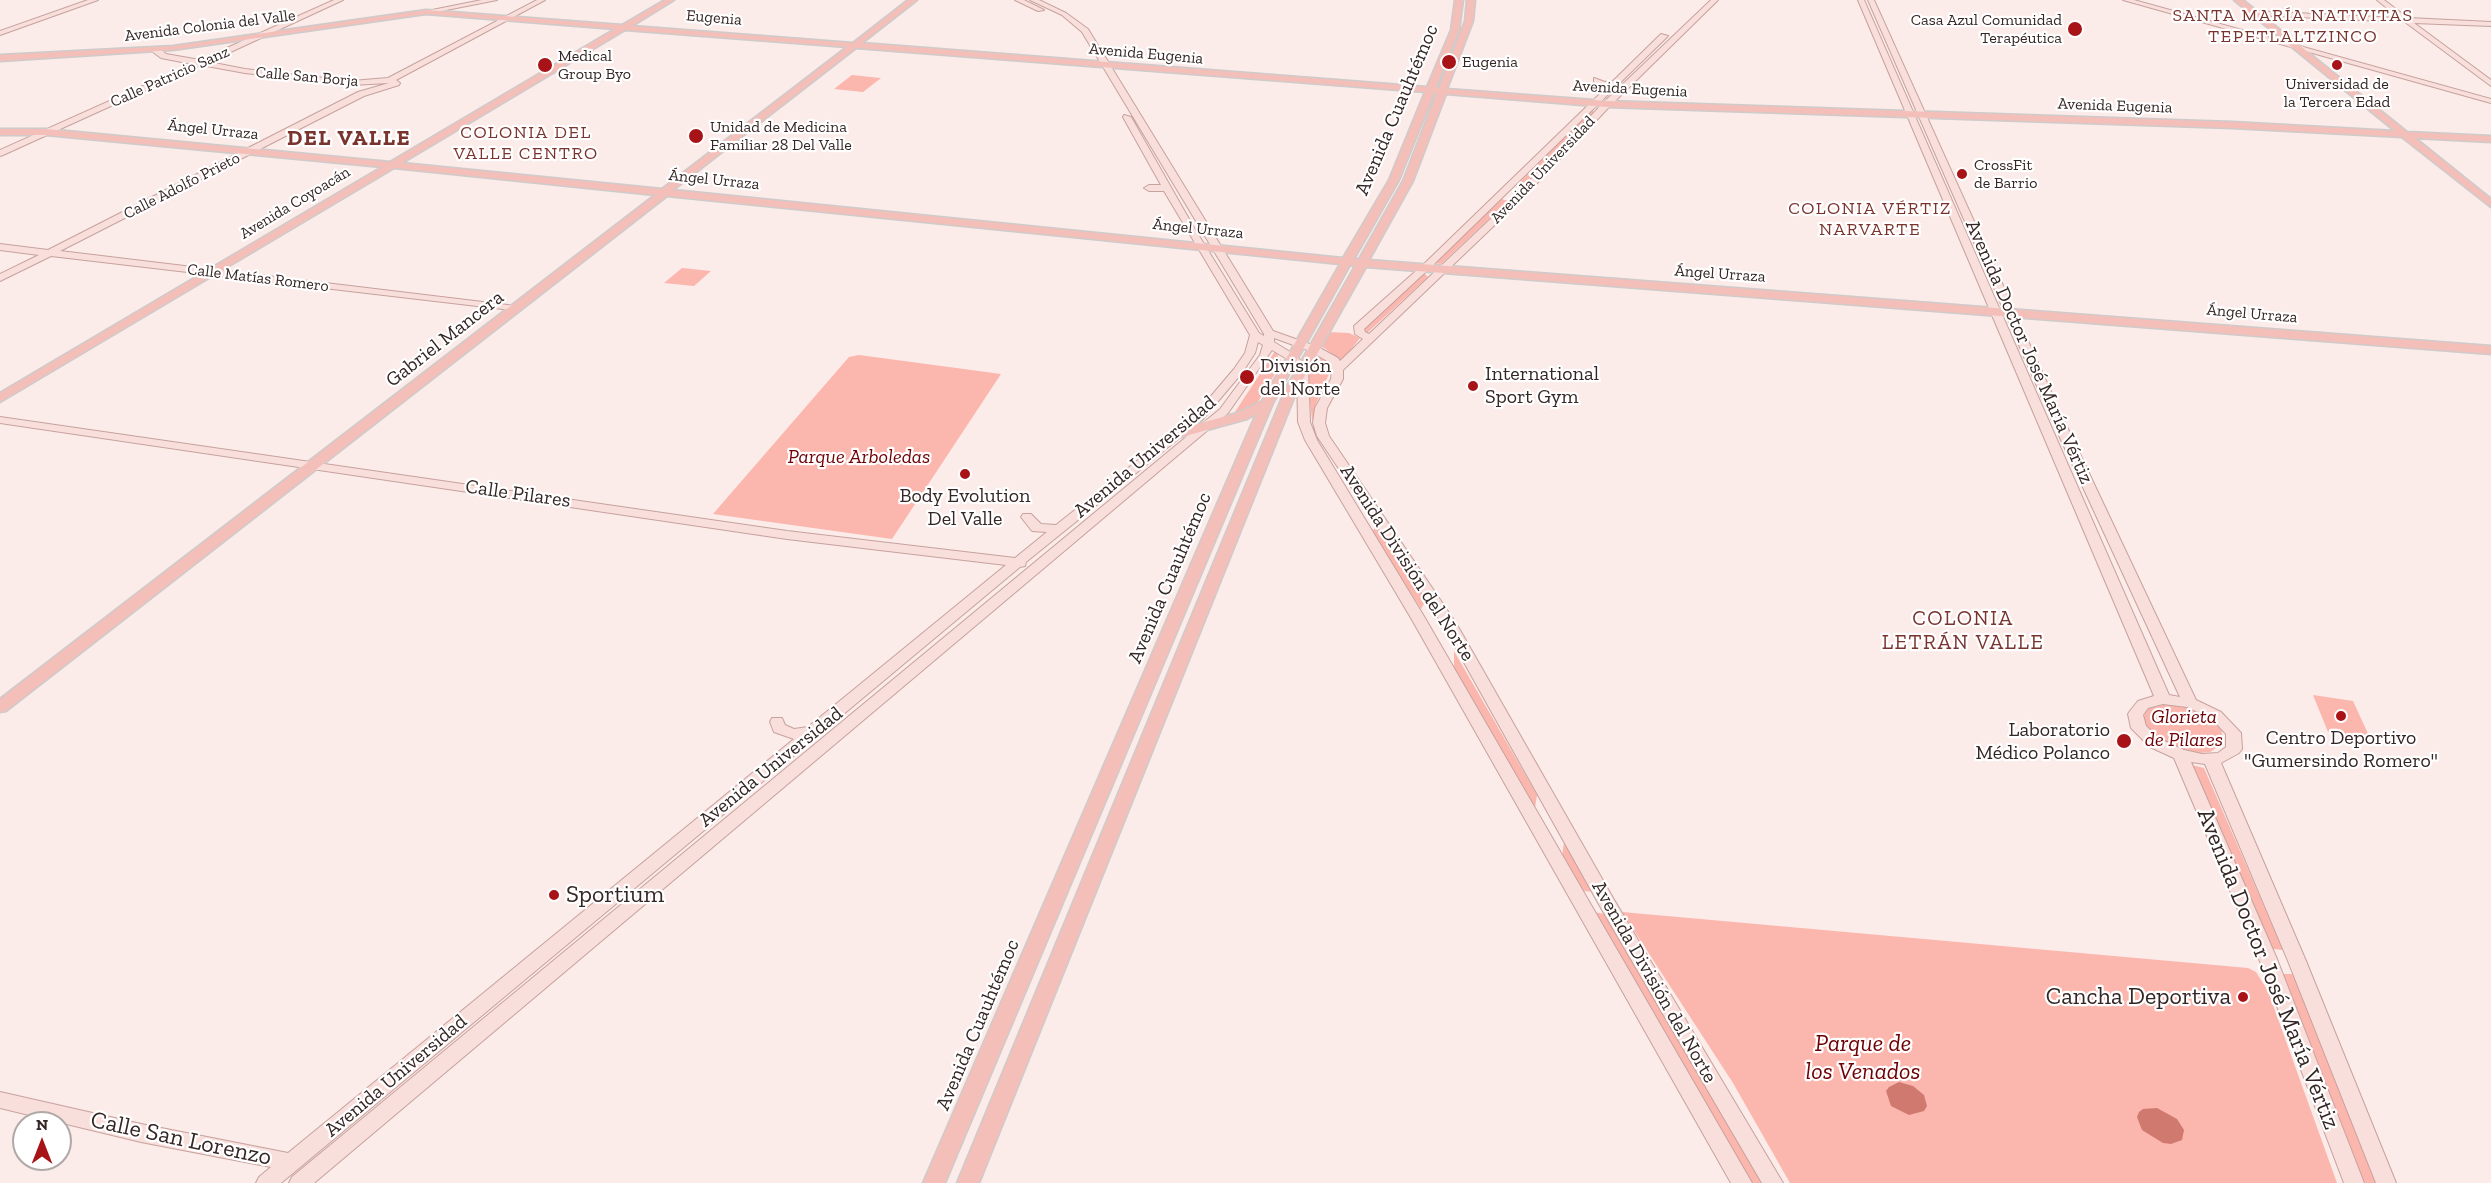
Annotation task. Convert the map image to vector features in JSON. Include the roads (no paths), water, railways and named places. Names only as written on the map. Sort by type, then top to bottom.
[{"type":"main road","points":[[0,31],[82,0]]},
{"type":"main road","points":[[0,31],[95,0]]},
{"type":"main road","name":"Calle Patricio Sanz","points":[[0,153],[340,0]]},
{"type":"main road","name":"Avenida Colonia del Valle","points":[[0,58],[156,50],[258,37],[494,0]]},
{"type":"main road","name":"Calle Adolfo Prieto","points":[[390,80],[542,0]]},
{"type":"main road","name":"Avenida Coyoacán","points":[[0,398],[670,0]]},
{"type":"main road","name":"Gabriel Mancera","points":[[0,707],[913,0]]},
{"type":"main road","points":[[1017,0],[1056,17],[1074,29],[1103,65],[1216,247],[1269,338],[1297,356]]},
{"type":"main road","points":[[1033,0],[1064,14],[1081,26],[1098,51],[1103,65],[1167,188],[1255,335],[1269,338],[1297,356]]},
{"type":"main road","name":"Avenida Cuauhtémoc","points":[[1297,356],[1314,349],[1408,181],[1458,21],[1460,0]]},
{"type":"main road","name":"Avenida Cuauhtémoc","points":[[934,1183],[1267,403],[1297,356],[1346,261],[1394,180],[1469,21],[1470,0]]},
{"type":"main road","name":"Avenida Universidad","points":[[1369,338],[1360,334],[1358,328],[1425,268],[1592,103],[1705,0]]},
{"type":"main road","name":"Avenida Universidad","points":[[1338,369],[1550,166],[1607,104],[1715,0]]},
{"type":"main road","name":"Avenida Doctor José María Vértiz","points":[[1862,0],[1993,310],[2163,699]]},
{"type":"main road","name":"Avenida Doctor José María Vértiz","points":[[1871,0],[1924,114],[2056,416],[2190,703]]},
{"type":"main road","points":[[2126,0],[2288,42]]},
{"type":"main road","points":[[2137,0],[2491,99]]},
{"type":"main road","points":[[2238,0],[2491,204]]},
{"type":"main road","points":[[2380,0],[2491,84]]},
{"type":"main road","name":"Eugenia","points":[[426,12],[855,45]]},
{"type":"main road","points":[[2253,13],[2491,24]]},
{"type":"main road","name":"Avenida Eugenia","points":[[855,45],[1607,104],[2232,124],[2491,140]]},
{"type":"main road","name":"Calle San Borja","points":[[156,50],[164,56],[244,71],[352,83],[390,80]]},
{"type":"main road","points":[[1098,51],[1107,51]]},
{"type":"main road","name":"Calle Adolfo Prieto","points":[[0,278],[361,94],[396,83],[390,80]]},
{"type":"main road","points":[[1597,80],[1603,84],[1615,83]]},
{"type":"main road","name":"Ángel Urraza","points":[[0,132],[46,132],[253,150],[1443,270],[1993,310],[2491,350]]},
{"type":"main road","points":[[1149,188],[1167,188]]},
{"type":"main road","name":"Calle Matías Romero","points":[[0,247],[516,309]]},
{"type":"main road","name":"Avenida Universidad","points":[[299,1183],[1027,564],[1059,529],[1208,409],[1250,353],[1255,335]]},
{"type":"main road","name":"Avenida Universidad","points":[[266,1183],[813,732],[1202,428],[1234,399],[1265,355],[1269,338]]},
{"type":"main road","points":[[1297,356],[1314,349],[1334,360],[1338,369]]},
{"type":"main road","name":"Avenida Cuauhtémoc","points":[[968,1183],[1271,439],[1297,356]]},
{"type":"main road","name":"Avenida División del Norte","points":[[1297,356],[1305,422],[1311,440],[1418,618],[1742,1183]]},
{"type":"main road","name":"Avenida División del Norte","points":[[1338,369],[1336,380],[1321,408],[1319,423],[1323,436],[1449,623],[1607,903],[1773,1183]]},
{"type":"main road","points":[[1178,434],[1242,416],[1267,403]]},
{"type":"main road","name":"Calle Pilares","points":[[0,420],[787,535],[1027,564]]},
{"type":"main road","points":[[1027,517],[1037,528],[1059,529]]},
{"type":"main road","points":[[2163,699],[2190,703],[2217,715],[2233,733],[2234,749],[2228,754],[2211,759],[2180,755],[2146,736],[2136,720],[2137,710],[2143,704],[2163,699]]},
{"type":"main road","points":[[777,722],[779,728],[794,734],[813,732]]},
{"type":"main road","name":"Avenida Doctor José María Vértiz","points":[[2180,755],[2268,959],[2354,1183]]},
{"type":"main road","name":"Avenida Doctor José María Vértiz","points":[[2211,759],[2297,961],[2386,1183]]},
{"type":"main road","name":"Calle San Lorenzo","points":[[0,1100],[141,1133],[292,1162]]},
{"type":"place","name":"Casa Azul Comunidad Terapéutica","points":[[2075,29]]},
{"type":"place","name":"Eugenia","points":[[1449,62]]},
{"type":"place","name":"Medical Group Byo","points":[[545,65]]},
{"type":"place","name":"Universidad de la Tercera Edad","points":[[2337,65]]},
{"type":"place","name":"Unidad de Medicina Familiar 28 Del Valle","points":[[696,136]]},
{"type":"place","name":"CrossFit de Barrio","points":[[1962,174]]},
{"type":"place","name":"División del Norte","points":[[1247,377]]},
{"type":"place","name":"International Sport Gym","points":[[1473,386]]},
{"type":"place","name":"Body Evolution Del Valle","points":[[965,474]]},
{"type":"place","name":"Centro Deportivo \"Gumersindo Romero\"","points":[[2341,716]]},
{"type":"place","name":"Laboratorio Médico Polanco","points":[[2124,741]]},
{"type":"place","name":"Sportium","points":[[554,895]]},
{"type":"place","name":"Cancha Deportiva","points":[[2243,997]]},
{"type":"district","name":"SANTA MARÍA NATIVITAS TEPETLALTZINCO","points":[[2293,26]]},
{"type":"district","name":"DEL VALLE","points":[[349,139]]},
{"type":"district","name":"COLONIA DEL VALLE CENTRO","points":[[526,143]]},
{"type":"district","name":"COLONIA VÉRTIZ NARVARTE","points":[[1870,219]]},
{"type":"district","name":"COLONIA LETRÁN VALLE","points":[[1963,631]]},
{"type":"park label","name":"Parque Arboledas","points":[[859,457]]},
{"type":"park label","name":"Glorieta de Pilares","points":[[2184,728]]},
{"type":"park label","name":"Parque de los Venados","points":[[1863,1058]]}]
